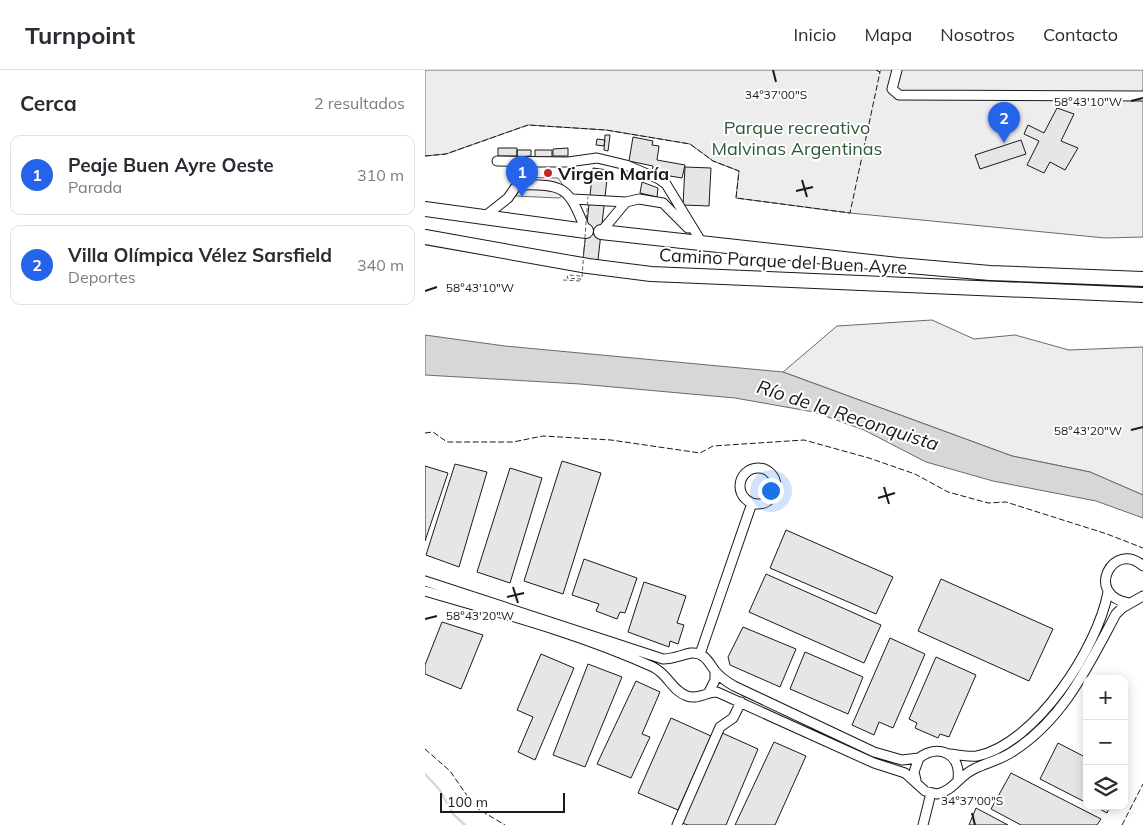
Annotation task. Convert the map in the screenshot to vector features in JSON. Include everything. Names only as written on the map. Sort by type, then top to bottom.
[{"type":"highway","points":[[425,209],[586,230]]},
{"type":"highway","name":"Camino Parque del Buen Ayre","points":[[601,232],[898,266],[990,273],[1143,279]]},
{"type":"highway","name":"Camino Parque del Buen Ayre","points":[[425,237],[588,266],[651,274],[1143,295]]},
{"type":"lane","points":[[897,70],[892,89],[899,95],[1143,96]]},
{"type":"lane","points":[[497,161],[568,162],[597,158],[626,165],[659,179],[666,184],[702,243]]},
{"type":"lane","points":[[485,217],[508,198],[531,162]]},
{"type":"lane","points":[[517,185],[551,185],[573,199],[625,202],[639,198],[663,203],[702,243]]},
{"type":"lane","points":[[573,199],[586,230]]},
{"type":"lane","points":[[601,232],[625,202]]},
{"type":"lane","points":[[764,469],[774,477],[776,489],[770,500],[752,504],[743,496],[740,486],[741,480],[748,471],[764,469]]},
{"type":"lane","points":[[700,654],[752,504]]},
{"type":"lane","points":[[1129,603],[1114,599],[1108,592],[1105,583],[1106,572],[1111,564],[1129,558],[1137,560],[1143,566]]},
{"type":"lane","points":[[425,581],[663,658],[677,658],[691,653],[700,654],[706,658],[715,671],[734,686],[874,752],[902,760],[919,758],[932,751],[940,750],[950,754],[976,756],[984,754],[1016,736],[1043,714],[1071,675],[1101,618],[1108,592]]},
{"type":"lane","points":[[425,591],[529,622],[654,667],[670,680],[675,688],[687,696],[694,698],[709,692],[717,692],[874,763],[905,773],[916,780],[925,791],[931,793],[943,793],[973,769],[1011,752],[1031,739],[1069,700],[1116,614],[1129,603],[1143,596]]},
{"type":"lane","points":[[670,680],[671,670],[677,658]]},
{"type":"lane","points":[[709,692],[715,680],[715,671]]},
{"type":"lane","points":[[677,825],[720,727],[733,718],[741,702]]},
{"type":"lane","points":[[950,754],[959,769],[959,779]]},
{"type":"lane","points":[[916,780],[916,764],[919,758]]},
{"type":"lane","points":[[923,825],[931,793]]},
{"type":"path","points":[[563,280],[581,281],[581,279],[567,278],[567,275],[582,277],[588,197]]},
{"type":"shaded area","points":[[425,70],[876,70],[880,72],[881,70],[1143,70],[1143,237],[1105,238],[850,213],[736,198],[739,171],[713,161],[690,144],[606,130],[528,125],[446,154],[425,156]]},
{"type":"shaded area","points":[[518,177],[558,178],[568,192],[559,198],[516,196]]},
{"type":"shaded area","points":[[932,320],[974,339],[1015,335],[1069,350],[1143,347],[1143,495],[1090,472],[1012,456],[783,372],[837,326]]},
{"type":"water","name":"Río de la Reconquista","points":[[425,335],[505,346],[783,372],[1012,456],[1090,472],[1143,495],[1143,518],[1096,501],[993,481],[926,462],[864,430],[814,412],[735,398],[580,384],[425,375]]},
{"type":"building","points":[[1057,108],[1074,114],[1061,141],[1078,148],[1065,170],[1050,162],[1044,173],[1027,165],[1039,141],[1024,134],[1028,125],[1044,133]]},
{"type":"building","points":[[605,135],[610,135],[608,151],[604,150]]},
{"type":"building","points":[[633,137],[653,141],[652,145],[659,146],[657,160],[685,165],[682,178],[652,173],[653,166],[629,161]]},
{"type":"building","points":[[597,139],[605,140],[604,146],[596,145]]},
{"type":"building","points":[[1021,140],[1026,154],[980,169],[975,155]]},
{"type":"building","points":[[498,148],[517,148],[517,156],[498,156]]},
{"type":"building","points":[[568,148],[568,156],[553,156],[553,149]]},
{"type":"building","points":[[517,150],[531,150],[531,156],[517,157]]},
{"type":"building","points":[[535,150],[552,150],[552,157],[535,157]]},
{"type":"building","points":[[685,167],[711,168],[709,206],[683,205]]},
{"type":"building","points":[[593,168],[608,170],[598,260],[583,259]]},
{"type":"building","points":[[642,182],[658,188],[657,197],[640,193]]},
{"type":"building","points":[[562,461],[601,473],[563,594],[524,581]]},
{"type":"building","points":[[455,464],[487,472],[459,567],[426,555]]},
{"type":"building","points":[[425,466],[448,473],[425,541]]},
{"type":"building","points":[[510,468],[542,478],[510,583],[477,572]]},
{"type":"building","points":[[786,530],[893,577],[876,614],[770,568]]},
{"type":"building","points":[[584,559],[637,578],[625,613],[620,612],[617,619],[596,611],[599,604],[572,595]]},
{"type":"building","points":[[766,574],[881,625],[864,663],[749,612]]},
{"type":"building","points":[[941,579],[1053,629],[1029,681],[918,631]]},
{"type":"building","points":[[644,582],[686,596],[677,623],[684,625],[678,644],[670,641],[669,647],[628,632]]},
{"type":"building","points":[[442,622],[483,635],[461,689],[425,674],[425,665]]},
{"type":"building","points":[[743,627],[796,649],[780,687],[730,665],[728,657]]},
{"type":"building","points":[[890,638],[925,654],[893,728],[879,722],[874,735],[852,725]]},
{"type":"building","points":[[805,652],[863,677],[848,714],[790,689]]},
{"type":"building","points":[[541,654],[574,668],[535,760],[518,752],[533,717],[517,710]]},
{"type":"building","points":[[936,657],[976,675],[949,737],[940,734],[938,738],[915,728],[917,723],[909,719]]},
{"type":"building","points":[[588,664],[622,677],[585,767],[553,755]]},
{"type":"building","points":[[636,681],[660,692],[642,734],[650,737],[631,778],[597,764]]},
{"type":"building","points":[[671,718],[711,736],[678,810],[638,793]]},
{"type":"building","points":[[720,732],[758,749],[726,825],[688,825],[682,823]]},
{"type":"building","points":[[774,742],[806,756],[775,825],[735,825]]},
{"type":"building","points":[[1058,743],[1083,756],[1083,801],[1040,779]]},
{"type":"building","points":[[1011,773],[1101,819],[1097,825],[1021,825],[991,809]]},
{"type":"building","points":[[976,808],[1008,825],[969,825]]},
{"type":"waterway","points":[[425,774],[439,789],[454,815],[465,825]]},
{"type":"fence","points":[[425,156],[446,154],[528,125],[606,130],[690,144],[713,161],[739,171],[736,198],[850,213],[880,72],[876,70]]},
{"type":"fence","points":[[425,433],[433,432],[447,442],[513,442],[543,436],[611,440],[700,453],[713,446],[804,440],[869,458],[915,474],[948,492],[988,503],[1006,502],[1107,534],[1143,548]]},
{"type":"fence","points":[[425,749],[450,771],[475,807],[505,825]]},
{"type":"fence","points":[[1122,825],[1143,784]]},
{"type":"place","name":"Villa Olímpica Vélez Sarsfield","points":[[1004,143]]},
{"type":"place","name":"Virgen María","points":[[548,173]]},
{"type":"place","name":"Peaje Buen Ayre Oeste","points":[[522,197]]},
{"type":"park label","name":"Parque recreativo Malvinas Argentinas","points":[[797,137]]}]
